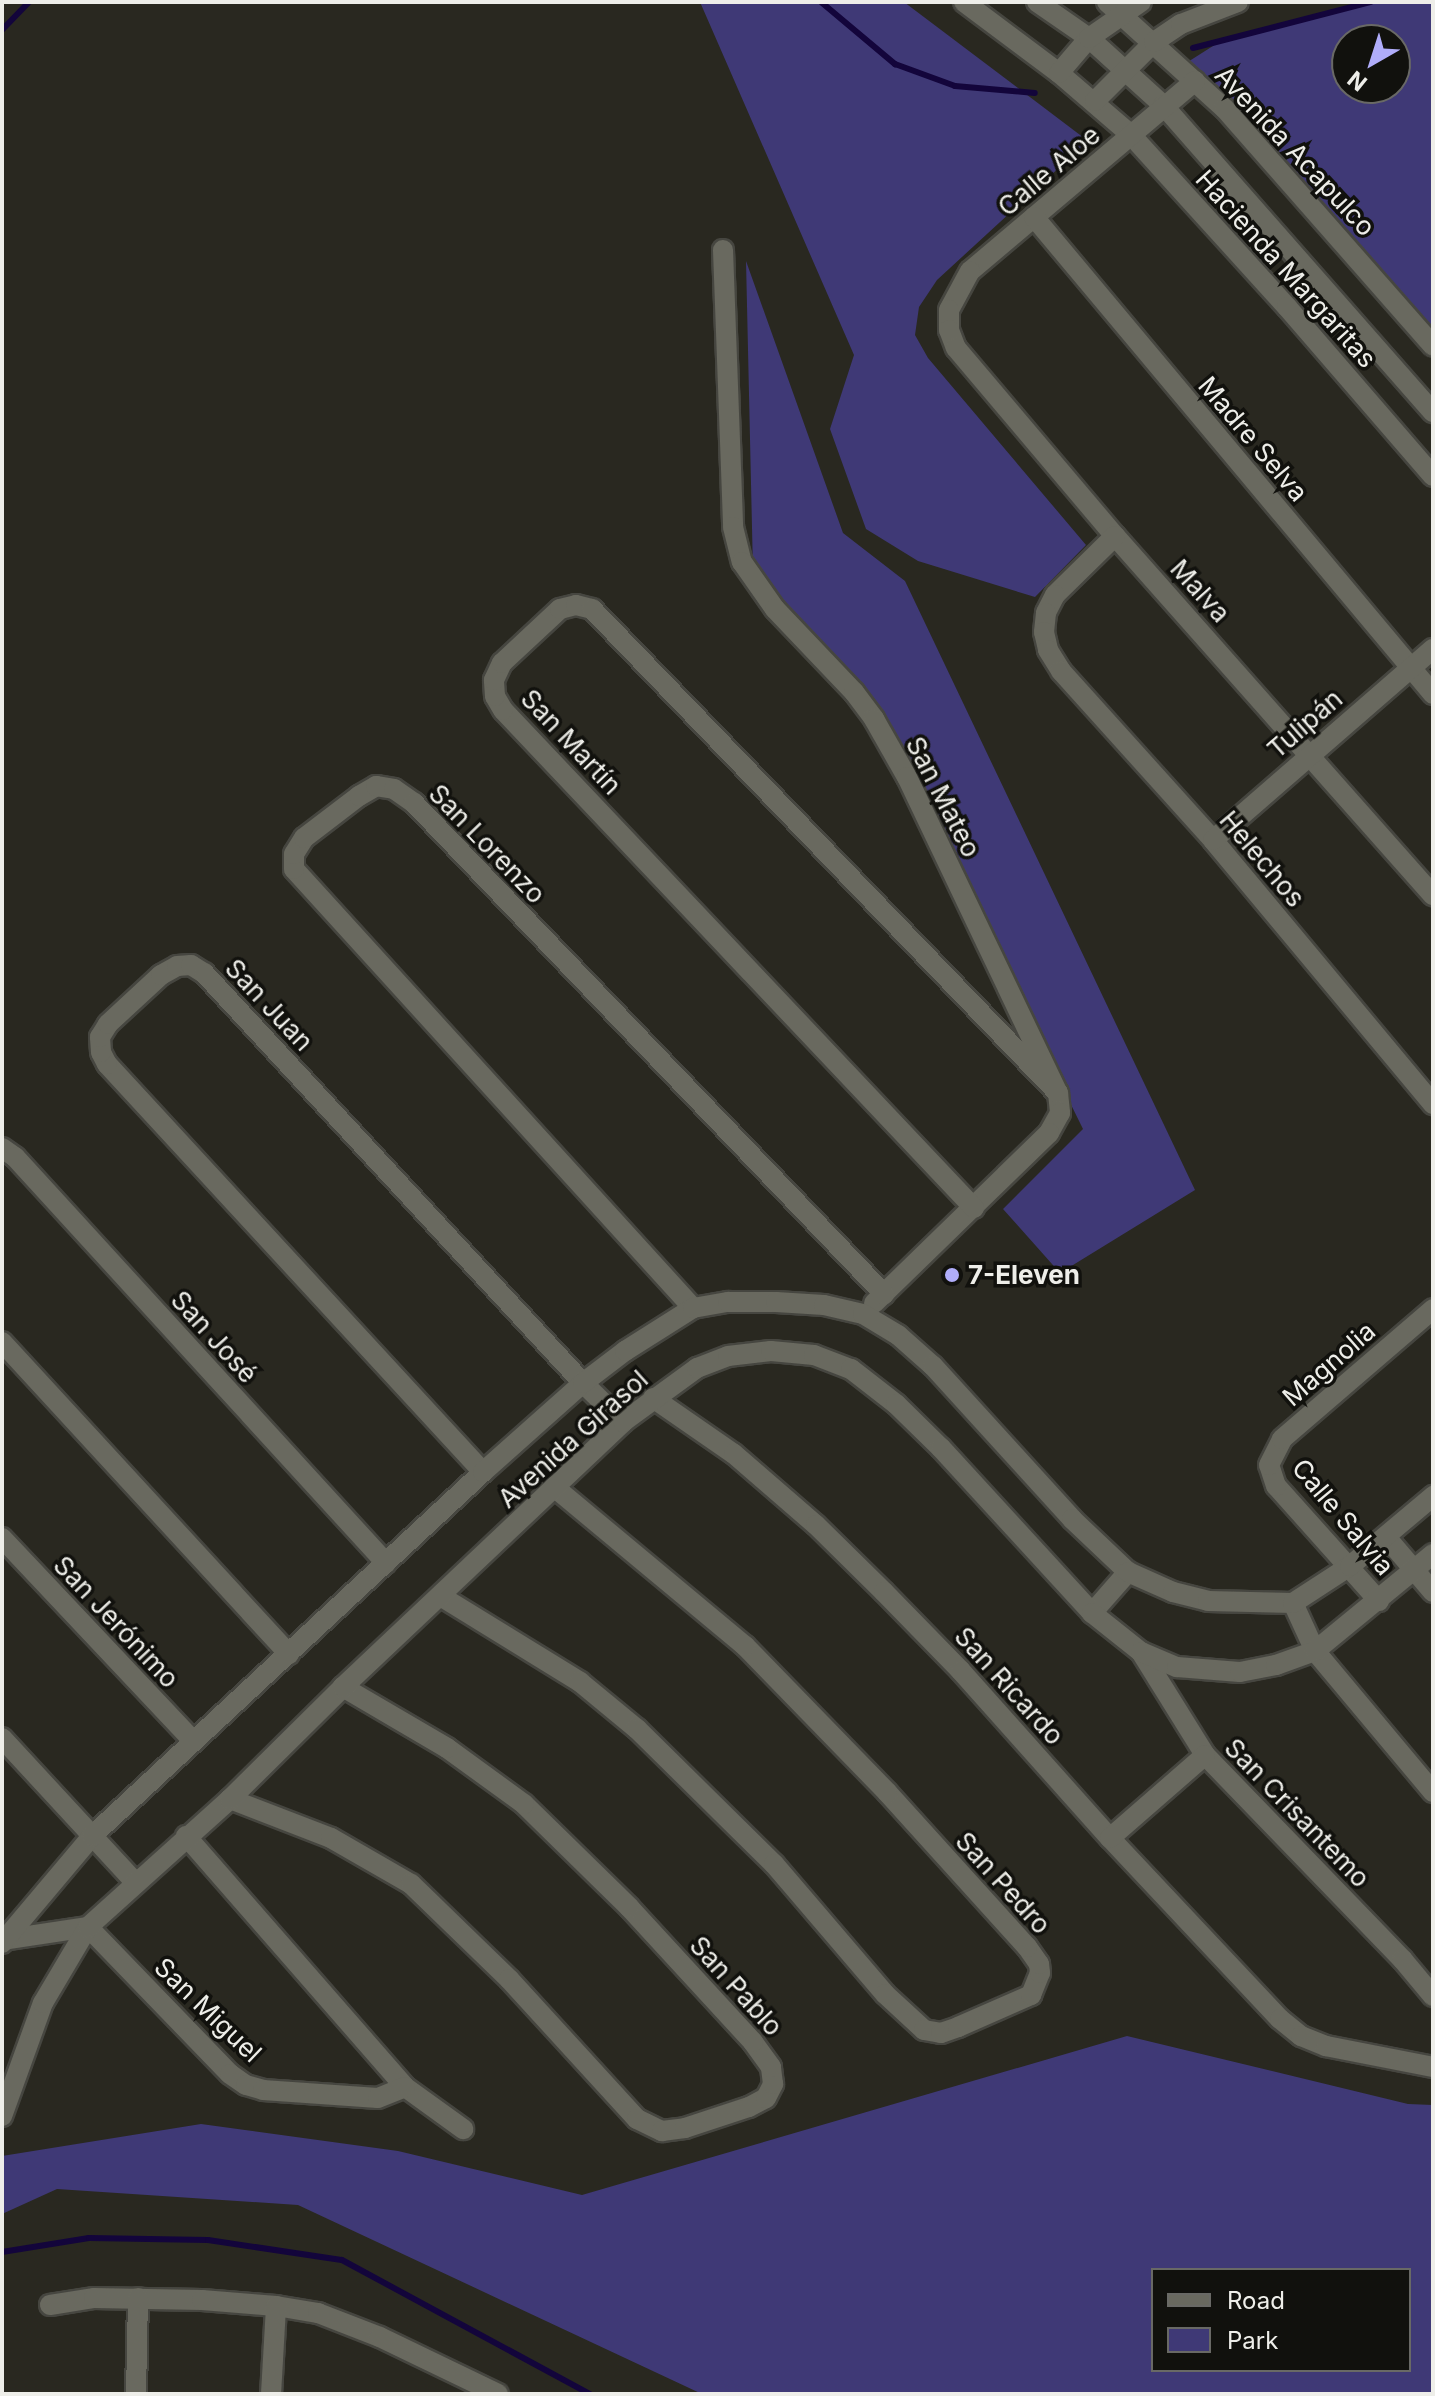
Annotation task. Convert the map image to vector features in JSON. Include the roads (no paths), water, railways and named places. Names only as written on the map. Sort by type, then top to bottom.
[{"type":"street","points":[[964,2],[1059,73],[1114,8],[1141,2]]},
{"type":"street","points":[[1037,2],[1089,38]]},
{"type":"street","points":[[1095,101],[1154,42],[1181,24],[1238,2]]},
{"type":"street","name":"Avenida Acapulco","points":[[1114,8],[1195,81],[1293,184],[1433,346]]},
{"type":"street","name":"Hacienda Margaritas","points":[[1089,38],[1163,105],[1433,412]]},
{"type":"street","name":"Hacienda Margaritas","points":[[1059,73],[1131,135],[1287,307],[1433,476]]},
{"type":"street","name":"Calle Aloe","points":[[949,310],[970,271],[1195,81]]},
{"type":"street","name":"Madre Selva","points":[[1034,217],[1433,694]]},
{"type":"street","name":"San Mateo","points":[[723,250],[733,527],[742,562],[775,609],[854,692],[874,719],[907,777],[1058,1093]]},
{"type":"street","name":"Malva","points":[[949,310],[949,330],[956,348],[1115,536],[1433,896]]},
{"type":"street","name":"Helechos","points":[[1115,536],[1055,595],[1046,613],[1044,632],[1048,650],[1061,671],[1213,840],[1433,1104]]},
{"type":"street","name":"San Martín","points":[[974,1208],[503,710],[495,696],[494,680],[502,663],[560,609],[576,605],[592,609],[1058,1093]]},
{"type":"street","name":"Tulipán","points":[[1213,840],[1433,649]]},
{"type":"street","name":"San Lorenzo","points":[[693,1308],[294,869],[294,854],[304,838],[359,796],[376,786],[394,789],[414,803],[884,1294]]},
{"type":"street","name":"San Juan","points":[[483,1472],[107,1064],[101,1052],[100,1037],[108,1024],[161,975],[184,965],[204,973],[583,1383],[623,1422]]},
{"type":"street","points":[[863,1314],[1049,1133],[1060,1113],[1058,1093]]},
{"type":"street","name":"San José","points":[[2,1148],[15,1157],[386,1563]]},
{"type":"street","name":"Avenida Girasol","points":[[2,1941],[92,1836],[483,1472],[583,1383],[625,1351],[693,1308],[728,1302],[776,1302],[824,1305],[863,1314],[898,1335],[933,1366],[1072,1519],[1128,1572],[1173,1592],[1208,1601],[1293,1603]]},
{"type":"street","name":"Magnolia","points":[[1269,1465],[1282,1439],[1433,1309]]},
{"type":"street","points":[[2,1342],[289,1654]]},
{"type":"street","name":"Avenida Girasol","points":[[2,2116],[43,2003],[88,1927],[230,1799],[343,1687],[442,1597],[623,1422],[697,1368],[728,1356],[771,1351],[814,1355],[851,1369],[896,1404],[941,1448],[1092,1613],[1141,1652],[1177,1667],[1240,1672],[1276,1665],[1315,1651],[1433,1554]]},
{"type":"street","name":"San Ricardo","points":[[653,1398],[734,1454],[816,1525],[961,1671],[1110,1838],[1280,2019],[1301,2036],[1326,2046],[1433,2067]]},
{"type":"street","name":"Calle Salvia","points":[[1269,1465],[1276,1486],[1379,1601]]},
{"type":"street","name":"San Pedro","points":[[442,1597],[580,1682],[637,1729],[774,1864],[885,1994],[924,2030],[941,2033],[1031,1995],[1040,1973],[1039,1964],[1027,1947],[887,1792],[745,1646],[554,1487]]},
{"type":"street","points":[[1433,1496],[1350,1566],[1293,1603],[1315,1651],[1433,1792]]},
{"type":"street","points":[[1386,1537],[1433,1592]]},
{"type":"street","name":"San Jerónimo","points":[[2,1538],[193,1741]]},
{"type":"street","points":[[1092,1613],[1128,1572]]},
{"type":"street","name":"San Crisantemo","points":[[1141,1652],[1205,1755],[1403,1960],[1433,1996]]},
{"type":"street","name":"San Pablo","points":[[230,1799],[331,1838],[411,1884],[509,1979],[637,2119],[662,2131],[685,2128],[749,2107],[766,2098],[773,2084],[771,2067],[753,2042],[629,1907],[524,1804],[447,1748],[343,1687]]},
{"type":"street","points":[[2,1738],[135,1882]]},
{"type":"street","points":[[1110,1838],[1205,1755]]},
{"type":"street","points":[[186,1836],[405,2087],[463,2129]]},
{"type":"street","points":[[2,1941],[88,1927]]},
{"type":"street","name":"San Miguel","points":[[88,1927],[230,2074],[246,2085],[263,2090],[378,2098],[405,2087]]},
{"type":"street","points":[[50,2305],[94,2298],[138,2298],[276,2306],[318,2313],[380,2337],[498,2394]]},
{"type":"street","points":[[136,2394],[138,2298]]},
{"type":"street","points":[[271,2394],[276,2306]]},
{"type":"waterway","points":[[2,30],[29,2]]},
{"type":"waterway","points":[[821,2],[895,64],[955,86],[1035,93]]},
{"type":"waterway","points":[[1193,48],[1371,2]]},
{"type":"waterway","points":[[2,2252],[89,2238],[208,2240],[342,2260],[590,2394]]},
{"type":"place","name":"7-Eleven","points":[[952,1275]]}]
